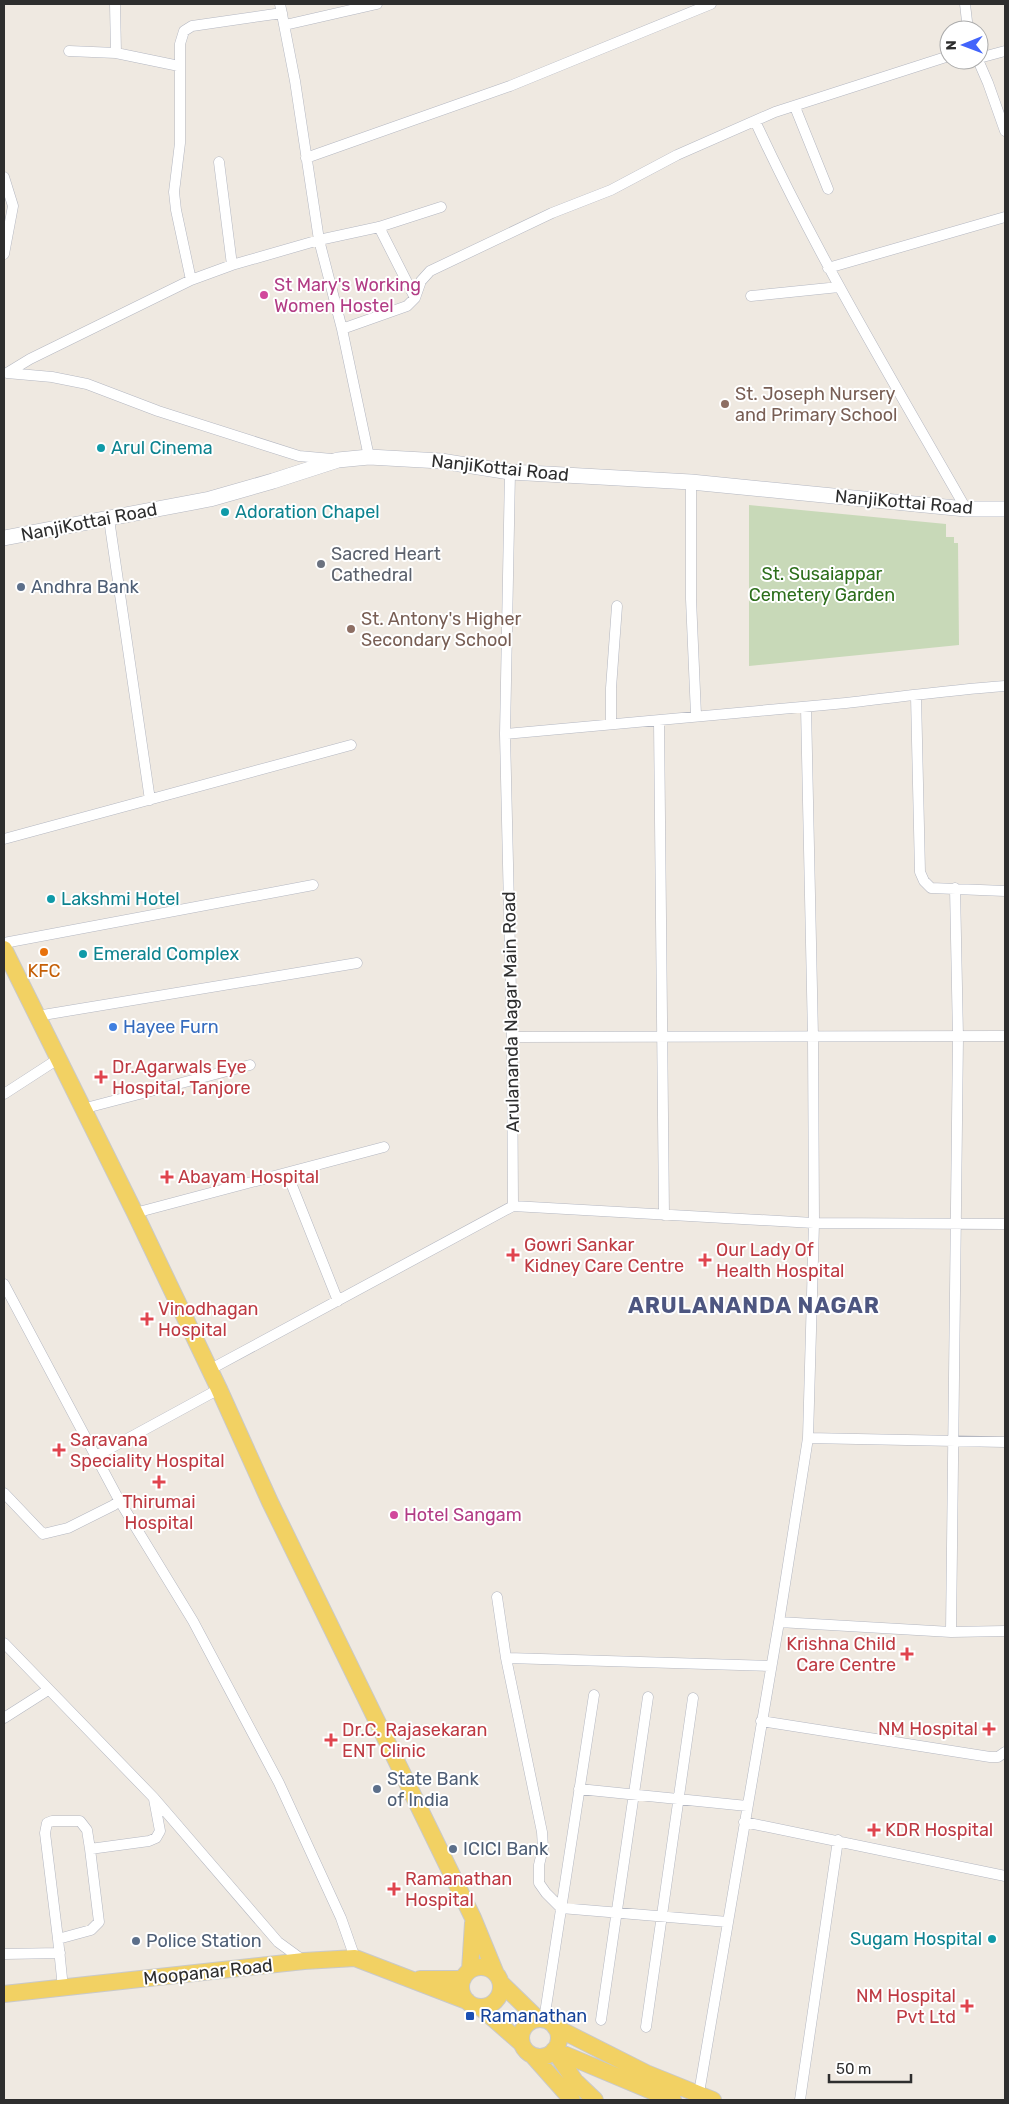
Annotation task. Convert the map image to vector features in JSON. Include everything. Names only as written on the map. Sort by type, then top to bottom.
[{"type":"main road","name":"NanjiKottai Road","points":[[4,538],[210,499],[273,482],[338,460],[369,457],[441,461],[510,472],[691,482],[966,509],[1005,509]]},
{"type":"main road","points":[[6,959],[37,1016],[134,1213],[219,1388],[270,1502],[473,1918],[499,1979],[500,1995],[486,2006],[473,2004]]},
{"type":"main road","points":[[473,1918],[467,1975],[462,1990],[473,2004],[521,2043],[572,2100]]},
{"type":"main road","name":"Moopanar Road","points":[[4,1994],[304,1961],[356,1958],[473,2004]]},
{"type":"main road","points":[[467,1975],[476,1968],[487,1968],[546,2022],[558,2039],[554,2050],[544,2056],[533,2056]]},
{"type":"main road","name":"Moopanar Road","points":[[408,1979],[467,1975]]},
{"type":"main road","points":[[521,2043],[523,2030],[532,2021],[546,2022],[646,2073],[704,2098]]},
{"type":"main road","points":[[554,2050],[575,2081],[595,2100]]},
{"type":"main road","points":[[554,2050],[673,2100]]},
{"type":"street","points":[[115,4],[116,53]]},
{"type":"street","points":[[285,25],[377,4]]},
{"type":"street","points":[[306,158],[510,86],[711,4]]},
{"type":"street","points":[[965,4],[967,20]]},
{"type":"street","points":[[191,280],[174,192],[180,143],[180,44],[184,30],[192,26],[281,8],[319,240],[342,329],[369,457]]},
{"type":"street","points":[[69,51],[116,53],[179,66]]},
{"type":"street","points":[[989,56],[1005,51]]},
{"type":"street","points":[[342,329],[407,306],[415,298],[421,281],[430,271],[552,213],[611,190],[677,155],[795,106],[939,59]]},
{"type":"street","points":[[983,70],[1005,132]]},
{"type":"street","points":[[795,106],[828,189]]},
{"type":"street","points":[[755,121],[786,187],[828,268],[966,509]]},
{"type":"street","points":[[219,162],[232,265]]},
{"type":"street","points":[[4,178],[13,206],[4,254]]},
{"type":"street","points":[[6,373],[30,359],[191,280],[232,265],[319,240],[379,227],[441,207]]},
{"type":"street","points":[[828,268],[1005,217]]},
{"type":"street","points":[[379,227],[415,298]]},
{"type":"street","points":[[751,296],[839,287]]},
{"type":"street","points":[[6,373],[52,377],[87,384],[158,411],[299,456],[338,460]]},
{"type":"street","name":"Arulananda Nagar Main Road","points":[[510,472],[506,734],[512,1037],[513,1206]]},
{"type":"street","points":[[691,482],[691,599],[696,715]]},
{"type":"street","points":[[109,519],[150,800]]},
{"type":"street","points":[[611,724],[611,688],[617,606]]},
{"type":"street","points":[[506,734],[659,721],[696,715],[916,696],[1005,686]]},
{"type":"street","points":[[916,696],[920,872],[924,881],[931,888],[1005,891]]},
{"type":"street","points":[[704,2098],[728,1922],[808,1438],[814,1223],[814,1037],[806,706]]},
{"type":"street","points":[[659,721],[664,1215]]},
{"type":"street","points":[[4,839],[351,745]]},
{"type":"street","points":[[4,943],[313,885]]},
{"type":"street","points":[[951,1632],[958,1037],[955,888]]},
{"type":"street","points":[[37,1016],[357,963]]},
{"type":"street","points":[[512,1037],[1005,1036]]},
{"type":"street","points":[[4,1094],[58,1059]]},
{"type":"street","points":[[82,1109],[250,1065]]},
{"type":"street","points":[[134,1213],[384,1147]]},
{"type":"street","points":[[287,1173],[338,1301]]},
{"type":"street","points":[[209,1370],[513,1206],[814,1223],[1005,1224]]},
{"type":"street","points":[[4,1284],[119,1500],[193,1621],[279,1783],[341,1918],[356,1958]]},
{"type":"street","points":[[96,1456],[219,1388]]},
{"type":"street","points":[[808,1438],[1005,1442]]},
{"type":"street","points":[[4,1493],[43,1534],[68,1528],[114,1506],[119,1500]]},
{"type":"street","points":[[498,1597],[506,1658],[542,1832],[544,1848],[539,1865],[540,1883],[546,1894],[561,1908],[728,1922]]},
{"type":"street","points":[[779,1622],[951,1632],[1005,1631]]},
{"type":"street","points":[[4,1643],[154,1798],[278,1942],[304,1961]]},
{"type":"street","points":[[506,1658],[770,1666]]},
{"type":"street","points":[[4,1718],[48,1690]]},
{"type":"street","points":[[546,2022],[561,1908],[594,1695]]},
{"type":"street","points":[[601,2020],[648,1697]]},
{"type":"street","points":[[646,2027],[693,1698]]},
{"type":"street","points":[[761,1721],[990,1757],[998,1756],[1005,1752]]},
{"type":"street","points":[[580,1789],[747,1806]]},
{"type":"street","points":[[90,1849],[149,1841],[156,1838],[160,1831],[154,1798]]},
{"type":"street","points":[[58,1939],[91,1930],[99,1922],[87,1830],[80,1822],[52,1821],[47,1823],[45,1833],[63,1988]]},
{"type":"street","points":[[744,1822],[1005,1876]]},
{"type":"street","points":[[800,2100],[838,1840]]},
{"type":"street","points":[[4,1954],[60,1953]]},
{"type":"green space","name":"St. Susaiappar Cemetery Garden","points":[[749,505],[946,524],[946,537],[954,537],[954,543],[958,543],[959,645],[749,666]]},
{"type":"place","name":"St Mary's Working Women Hostel","points":[[264,295]]},
{"type":"place","name":"St. Joseph Nursery and Primary School","points":[[725,404]]},
{"type":"place","name":"Arul Cinema","points":[[101,448]]},
{"type":"place","name":"Adoration Chapel","points":[[225,512]]},
{"type":"place","name":"Sacred Heart Cathedral","points":[[321,564]]},
{"type":"place","name":"Andhra Bank","points":[[21,587]]},
{"type":"place","name":"St. Antony's Higher Secondary School","points":[[351,629]]},
{"type":"place","name":"Lakshmi Hotel","points":[[51,899]]},
{"type":"place","name":"KFC","points":[[44,952]]},
{"type":"place","name":"Emerald Complex","points":[[83,954]]},
{"type":"place","name":"Hayee Furn","points":[[113,1027]]},
{"type":"place","name":"Dr.Agarwals Eye Hospital, Tanjore","points":[[101,1077]]},
{"type":"place","name":"Abayam Hospital","points":[[167,1177]]},
{"type":"place","name":"Gowri Sankar Kidney Care Centre","points":[[513,1255]]},
{"type":"place","name":"Our Lady Of Health Hospital","points":[[705,1260]]},
{"type":"place","name":"Vinodhagan Hospital","points":[[147,1319]]},
{"type":"place","name":"Saravana Speciality Hospital","points":[[59,1450]]},
{"type":"place","name":"Thirumai Hospital","points":[[159,1482]]},
{"type":"place","name":"Hotel Sangam","points":[[394,1515]]},
{"type":"place","name":"Krishna Child Care Centre","points":[[907,1654]]},
{"type":"place","name":"NM Hospital","points":[[989,1729]]},
{"type":"place","name":"Dr.C. Rajasekaran ENT Clinic","points":[[331,1740]]},
{"type":"place","name":"State Bank of India","points":[[377,1789]]},
{"type":"place","name":"KDR Hospital","points":[[874,1830]]},
{"type":"place","name":"ICICI Bank","points":[[453,1849]]},
{"type":"place","name":"Ramanathan Hospital","points":[[394,1889]]},
{"type":"place","name":"Sugam Hospital","points":[[992,1939]]},
{"type":"place","name":"Police Station","points":[[136,1941]]},
{"type":"place","name":"NM Hospital Pvt Ltd","points":[[967,2006]]},
{"type":"place","name":"Ramanathan","points":[[470,2016]]},
{"type":"district","name":"ARULANANDA NAGAR","points":[[754,1305]]}]
